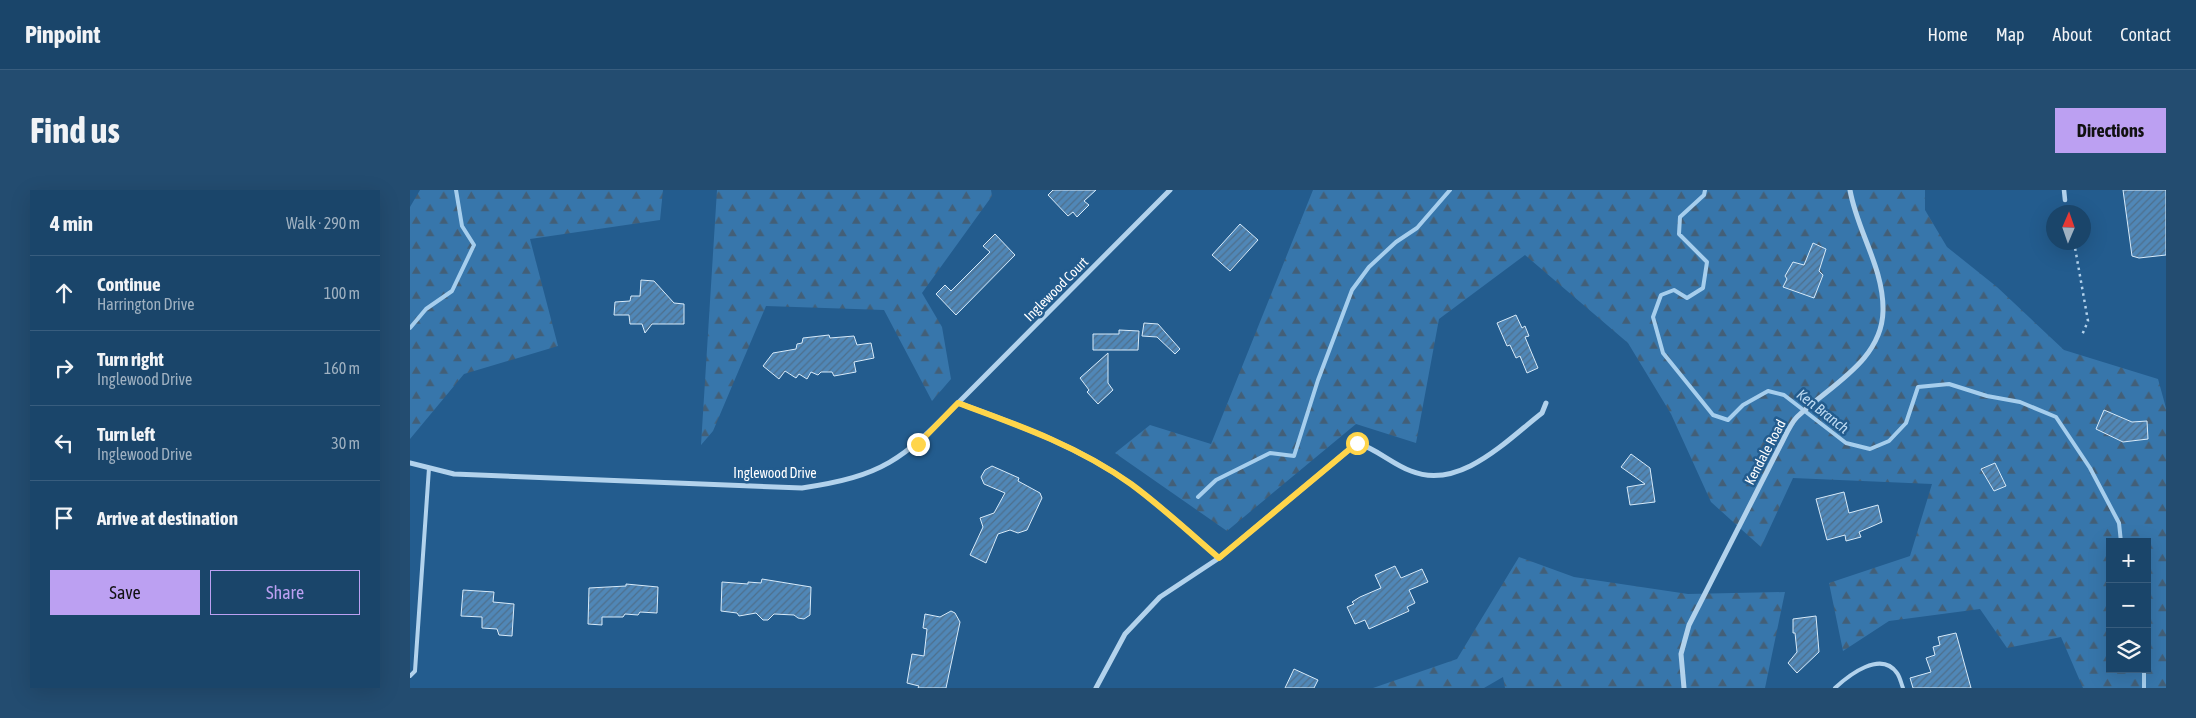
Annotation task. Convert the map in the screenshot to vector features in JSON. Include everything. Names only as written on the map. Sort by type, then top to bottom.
[{"type":"street","name":"Inglewood Court","points":[[958,403],[1170,190]]},
{"type":"street","name":"Kendale Road","points":[[1684,688],[1681,654],[1689,625],[1796,418],[1861,362],[1874,345],[1880,330],[1883,310],[1876,269],[1852,205],[1850,190]]},
{"type":"street","points":[[2064,190],[2065,200]]},
{"type":"street","name":"Inglewood Drive","points":[[410,463],[454,474],[802,488],[843,482],[870,473],[897,460],[918,444],[958,403]]},
{"type":"street","points":[[958,403],[1040,434],[1074,450],[1130,483],[1219,558]]},
{"type":"street","points":[[1096,688],[1125,634],[1160,597],[1219,558],[1357,443],[1366,446],[1412,472],[1438,476],[1450,475],[1478,462],[1542,413],[1546,403]]},
{"type":"lane","points":[[410,676],[415,671],[429,468]]},
{"type":"lane","points":[[1835,688],[1845,679],[1872,664],[1886,664],[1897,673],[1903,688]]},
{"type":"path","points":[[2075,250],[2088,321],[2082,335]]},
{"type":"green space","points":[[420,190],[663,190],[660,220],[530,239],[558,346],[464,374],[410,439],[410,207]]},
{"type":"green space","points":[[717,190],[991,190],[992,196],[922,293],[942,327],[951,379],[932,401],[884,310],[766,306],[713,431],[701,445]]},
{"type":"green space","points":[[1313,190],[1925,190],[1925,210],[1947,247],[1997,287],[2064,350],[2158,379],[2166,408],[2166,688],[2083,688],[2061,637],[2007,648],[1980,609],[1889,621],[1843,651],[1829,583],[1910,556],[1932,484],[1793,478],[1761,547],[1711,502],[1671,414],[1628,343],[1525,255],[1439,319],[1416,443],[1356,424],[1227,531],[1115,453],[1150,425],[1211,444]]},
{"type":"green space","points":[[1519,557],[1574,577],[1688,594],[1785,592],[1765,688],[1505,688],[1503,677],[1484,688],[1373,688],[1457,659]]},
{"type":"building","points":[[1053,190],[1096,190],[1084,201],[1089,205],[1077,217],[1073,212],[1068,216],[1048,195]]},
{"type":"building","points":[[2123,190],[2166,190],[2166,255],[2139,258],[2132,256]]},
{"type":"building","points":[[1240,224],[1258,240],[1230,271],[1212,255]]},
{"type":"building","points":[[995,234],[1015,255],[956,315],[936,294],[945,285],[951,291],[990,252],[983,246]]},
{"type":"building","points":[[1813,243],[1826,249],[1819,271],[1823,275],[1814,298],[1783,287],[1787,279],[1785,276],[1793,262],[1804,265]]},
{"type":"building","points":[[641,280],[654,281],[674,303],[684,304],[684,324],[652,324],[645,333],[642,324],[630,324],[629,315],[614,315],[615,302],[630,301],[631,296],[640,296]]},
{"type":"building","points":[[1516,315],[1522,328],[1525,326],[1529,336],[1525,337],[1538,368],[1527,373],[1520,356],[1516,358],[1510,345],[1507,346],[1497,323]]},
{"type":"building","points":[[1144,323],[1158,324],[1180,349],[1175,354],[1157,337],[1142,336]]},
{"type":"building","points":[[1119,330],[1139,331],[1138,350],[1093,350],[1093,334],[1119,334]]},
{"type":"building","points":[[829,335],[830,338],[854,336],[857,345],[871,343],[874,358],[854,362],[856,372],[834,376],[832,372],[821,372],[818,375],[811,372],[807,379],[799,374],[796,378],[785,371],[779,379],[763,366],[773,353],[796,349],[797,344],[802,343],[803,338]]},
{"type":"building","points":[[1108,353],[1108,383],[1113,390],[1098,404],[1087,392],[1089,390],[1080,378]]},
{"type":"building","points":[[2104,410],[2132,422],[2147,421],[2148,439],[2123,442],[2096,429]]},
{"type":"building","points":[[1631,454],[1650,468],[1655,502],[1630,505],[1627,487],[1645,484],[1621,467]]},
{"type":"building","points":[[1995,463],[2006,486],[1994,491],[1981,469]]},
{"type":"building","points":[[992,466],[1019,478],[1018,481],[1040,493],[1042,498],[1027,530],[1018,533],[1010,530],[998,534],[986,563],[970,555],[983,527],[980,518],[994,513],[1005,493],[984,484],[981,477],[985,470]]},
{"type":"building","points":[[1844,492],[1849,513],[1878,505],[1882,522],[1859,532],[1861,537],[1846,541],[1845,535],[1827,540],[1816,499]]},
{"type":"building","points":[[1395,566],[1401,578],[1422,569],[1428,582],[1409,590],[1415,603],[1407,607],[1409,611],[1369,629],[1365,620],[1355,624],[1347,607],[1354,604],[1352,602],[1360,597],[1381,588],[1375,575]]},
{"type":"building","points":[[762,579],[811,587],[810,615],[804,619],[794,615],[774,614],[768,620],[763,620],[756,613],[739,616],[737,613],[721,611],[722,582],[748,584],[748,582],[761,583]]},
{"type":"building","points":[[626,584],[658,587],[657,613],[640,612],[638,615],[625,614],[623,617],[602,617],[602,625],[588,624],[589,588],[626,586]]},
{"type":"building","points":[[463,590],[494,592],[493,602],[514,604],[512,636],[499,635],[497,629],[482,628],[482,617],[461,616]]},
{"type":"building","points":[[951,611],[955,613],[960,622],[946,688],[918,688],[919,686],[907,683],[912,654],[924,656],[927,629],[923,628],[925,614],[940,617]]},
{"type":"building","points":[[1816,616],[1819,652],[1797,673],[1788,663],[1797,652],[1795,633],[1793,633],[1793,619]]},
{"type":"building","points":[[1956,633],[1971,688],[1913,688],[1910,678],[1931,672],[1926,658],[1935,655],[1933,647],[1940,645],[1938,637]]},
{"type":"building","points":[[1294,669],[1318,680],[1314,688],[1285,688]]},
{"type":"waterway","points":[[410,328],[426,309],[452,291],[474,245],[462,226],[456,190]]},
{"type":"waterway","points":[[1198,497],[1216,480],[1270,453],[1294,456],[1318,380],[1352,290],[1369,267],[1396,242],[1417,228],[1450,190]]},
{"type":"waterway","name":"Ken Branch","points":[[1705,190],[1704,195],[1680,217],[1679,234],[1707,262],[1703,288],[1687,298],[1674,290],[1661,295],[1653,317],[1663,353],[1713,415],[1728,420],[1743,405],[1768,391],[1784,395],[1846,443],[1870,449],[1889,441],[1906,423],[1918,387],[1949,384],[1987,396],[2020,402],[2056,417],[2090,468],[2119,523],[2121,538]]},
{"type":"waterway","name":"Ken Branch","points":[[2144,673],[2144,688]]},
{"type":"route","points":[[918,444],[958,403],[1040,434],[1074,450],[1130,483],[1219,558],[1357,443]]}]
